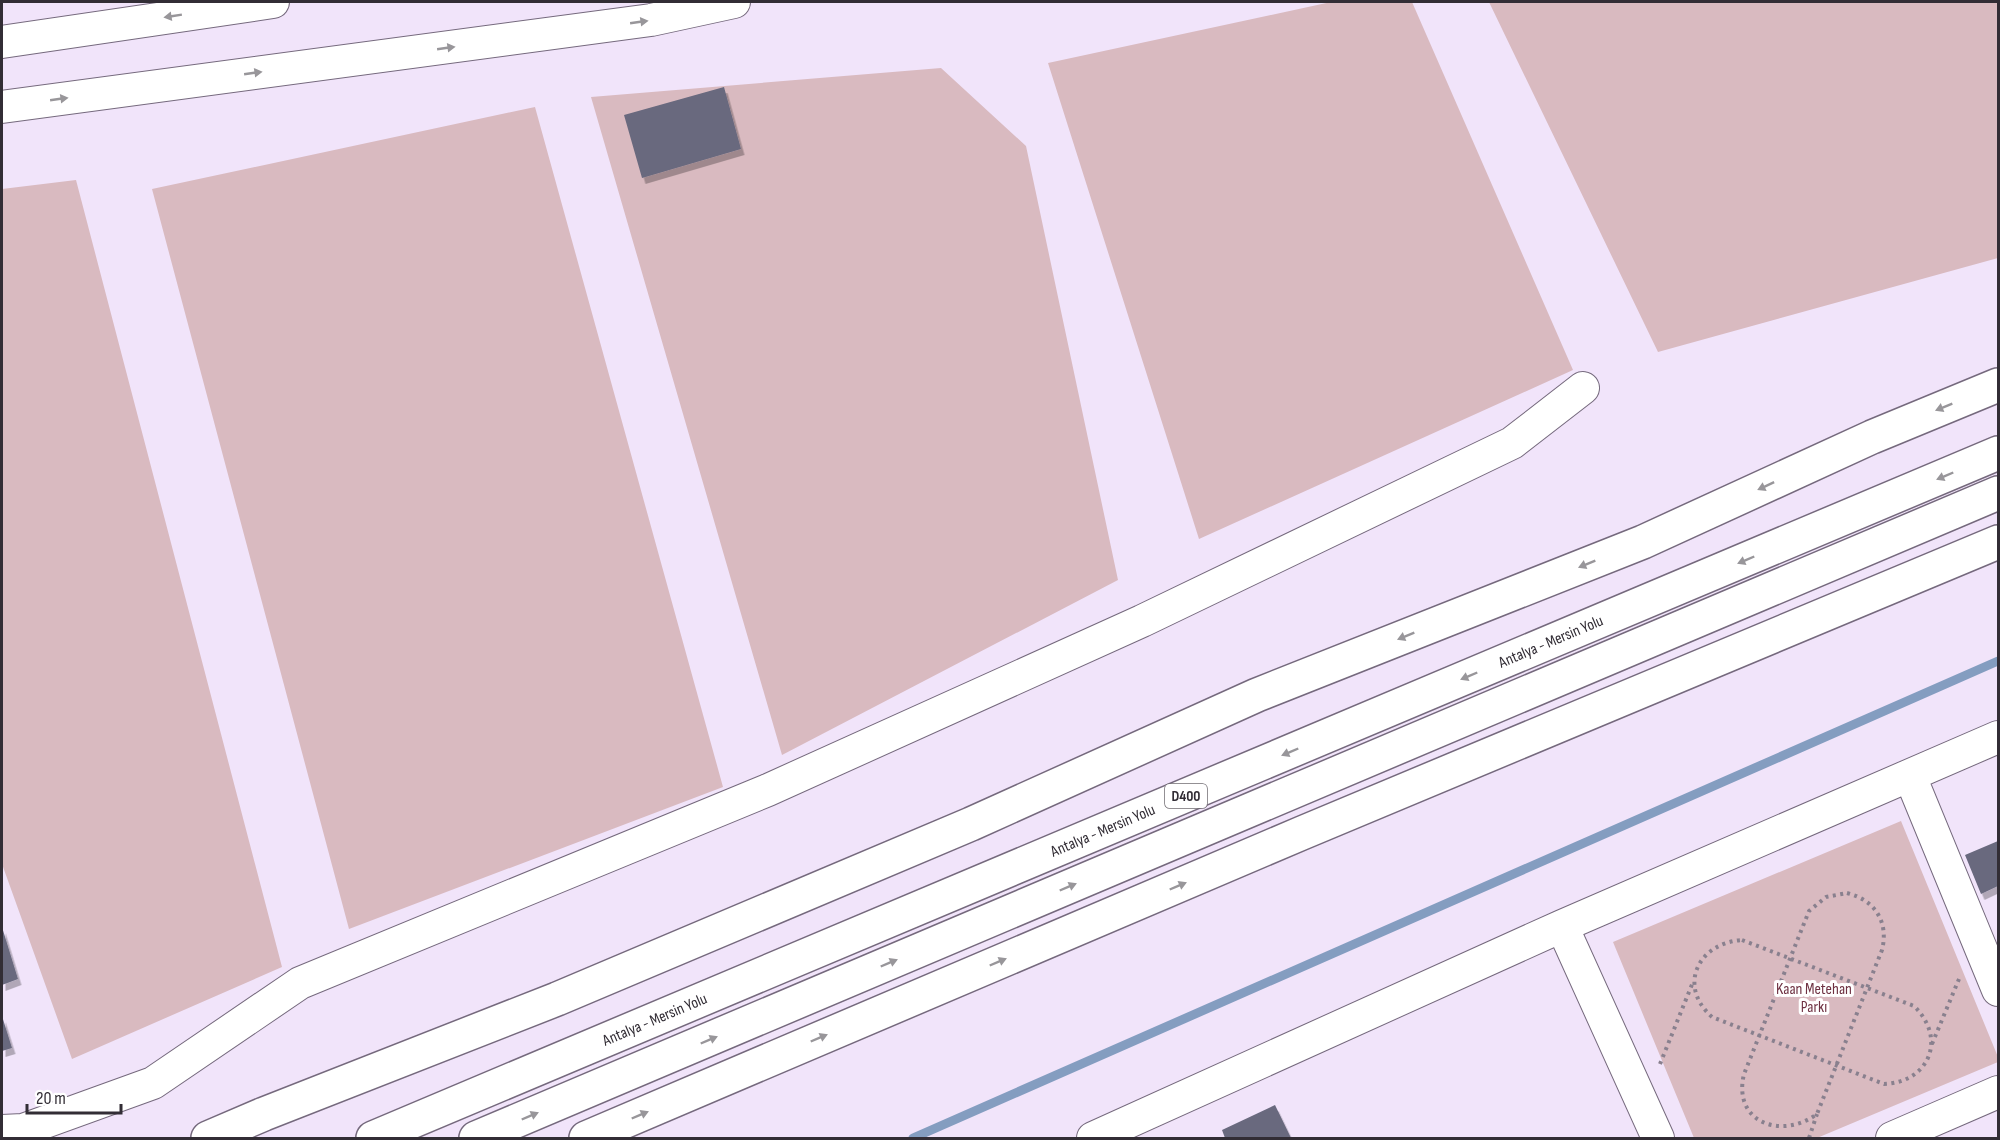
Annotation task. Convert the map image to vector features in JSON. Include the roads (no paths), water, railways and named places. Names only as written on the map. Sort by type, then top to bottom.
[{"type":"main road","points":[[208,1138],[568,994],[971,824],[1257,695],[1643,542],[1872,437],[1998,385]]},
{"type":"main road","name":"Antalya - Mersin Yolu","points":[[374,1138],[1998,453]]},
{"type":"main road","name":"D400","points":[[476,1138],[1998,493]]},
{"type":"main road","points":[[586,1138],[1302,833],[1998,542]]},
{"type":"street","points":[[2,42],[273,2]]},
{"type":"street","points":[[2,107],[651,20],[734,2]]},
{"type":"street","points":[[2,1131],[23,1130],[153,1083],[300,984],[768,790],[1142,621],[1512,443],[1583,388]]},
{"type":"street","points":[[1093,1138],[1562,926],[1998,737]]},
{"type":"street","points":[[1910,776],[1977,934],[1998,990]]},
{"type":"street","points":[[1562,926],[1658,1138]]},
{"type":"street","points":[[1892,1138],[1998,1092]]},
{"type":"waterway","points":[[913,1138],[1998,661]]},
{"type":"park label","name":"Kaan Metehan Parkı","points":[[1814,998]]}]
